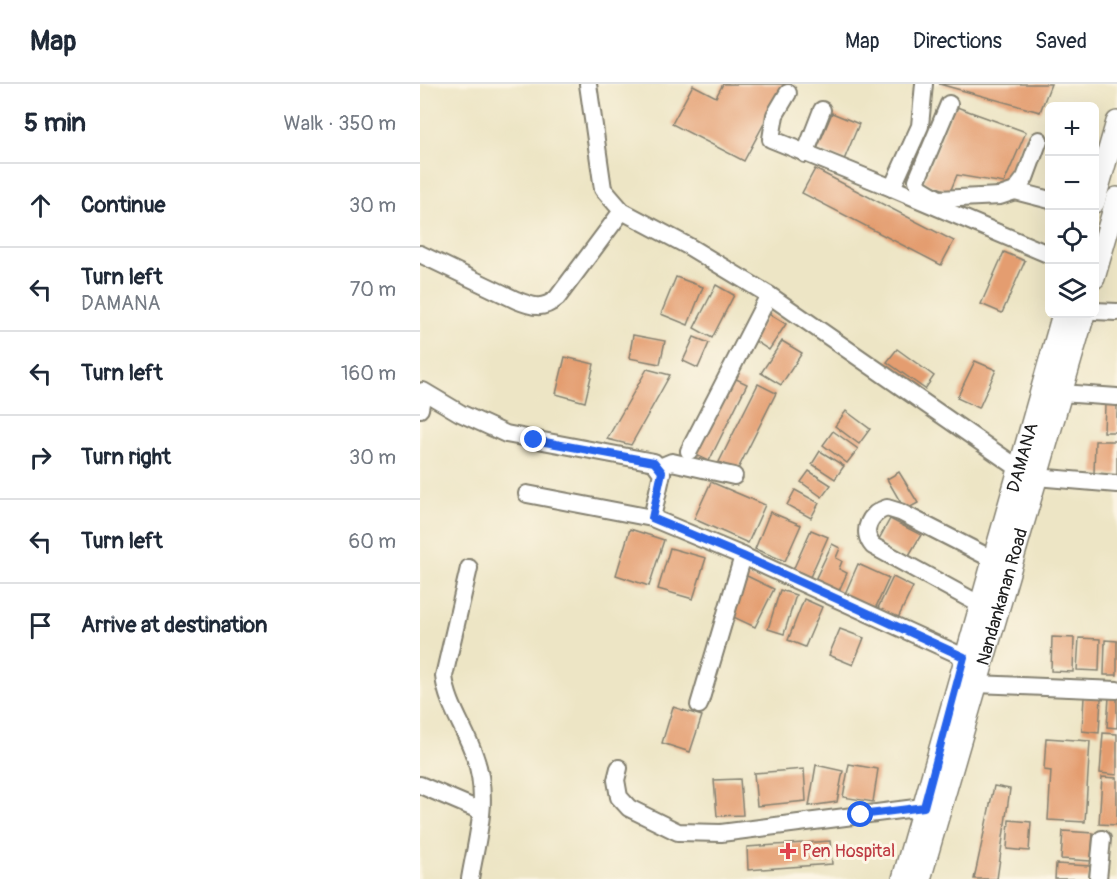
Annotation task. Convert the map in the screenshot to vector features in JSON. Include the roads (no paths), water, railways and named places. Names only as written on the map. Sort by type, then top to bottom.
[{"type":"main road","points":[[1099,187],[1117,122]]},
{"type":"main road","points":[[1099,267],[1112,231],[1117,198]]},
{"type":"main road","name":"DAMANA","points":[[903,879],[992,559],[1027,473],[1062,318]]},
{"type":"main road","name":"Nandankanan Road","points":[[920,879],[976,684],[1027,473],[1061,393],[1083,318]]},
{"type":"street","points":[[588,84],[603,189],[622,211],[688,246],[769,295],[984,447],[1027,473],[1117,484]]},
{"type":"street","points":[[892,188],[920,126],[924,84]]},
{"type":"street","points":[[788,93],[775,115],[771,139],[1045,253]]},
{"type":"street","points":[[949,104],[919,173],[918,187],[939,200],[1000,196],[1015,191],[1045,199]]},
{"type":"street","points":[[805,154],[822,110]]},
{"type":"street","points":[[1015,191],[1025,178],[1039,140]]},
{"type":"street","points":[[420,254],[533,307],[547,306],[557,298],[622,211]]},
{"type":"street","points":[[689,451],[769,295]]},
{"type":"street","points":[[1099,311],[1117,312]]},
{"type":"street","points":[[420,409],[422,390],[460,413],[506,434],[654,462],[660,467],[661,481],[652,518]]},
{"type":"street","points":[[1061,393],[1117,397]]},
{"type":"street","points":[[660,467],[672,462],[734,476]]},
{"type":"street","points":[[527,494],[652,518],[743,556],[964,657]]},
{"type":"street","points":[[979,604],[873,546],[867,539],[865,530],[874,515],[887,508],[900,512],[992,559]]},
{"type":"street","points":[[699,705],[743,556]]},
{"type":"street","points":[[469,568],[444,676],[445,691],[478,765],[484,791],[470,879]]},
{"type":"street","points":[[976,684],[1117,690]]},
{"type":"street","points":[[619,768],[616,780],[619,797],[629,808],[678,832],[721,833],[924,807]]},
{"type":"street","points":[[420,785],[481,811]]},
{"type":"street","points":[[1098,879],[1102,839]]},
{"type":"place","name":"Pen Hospital","points":[[788,851]]}]
